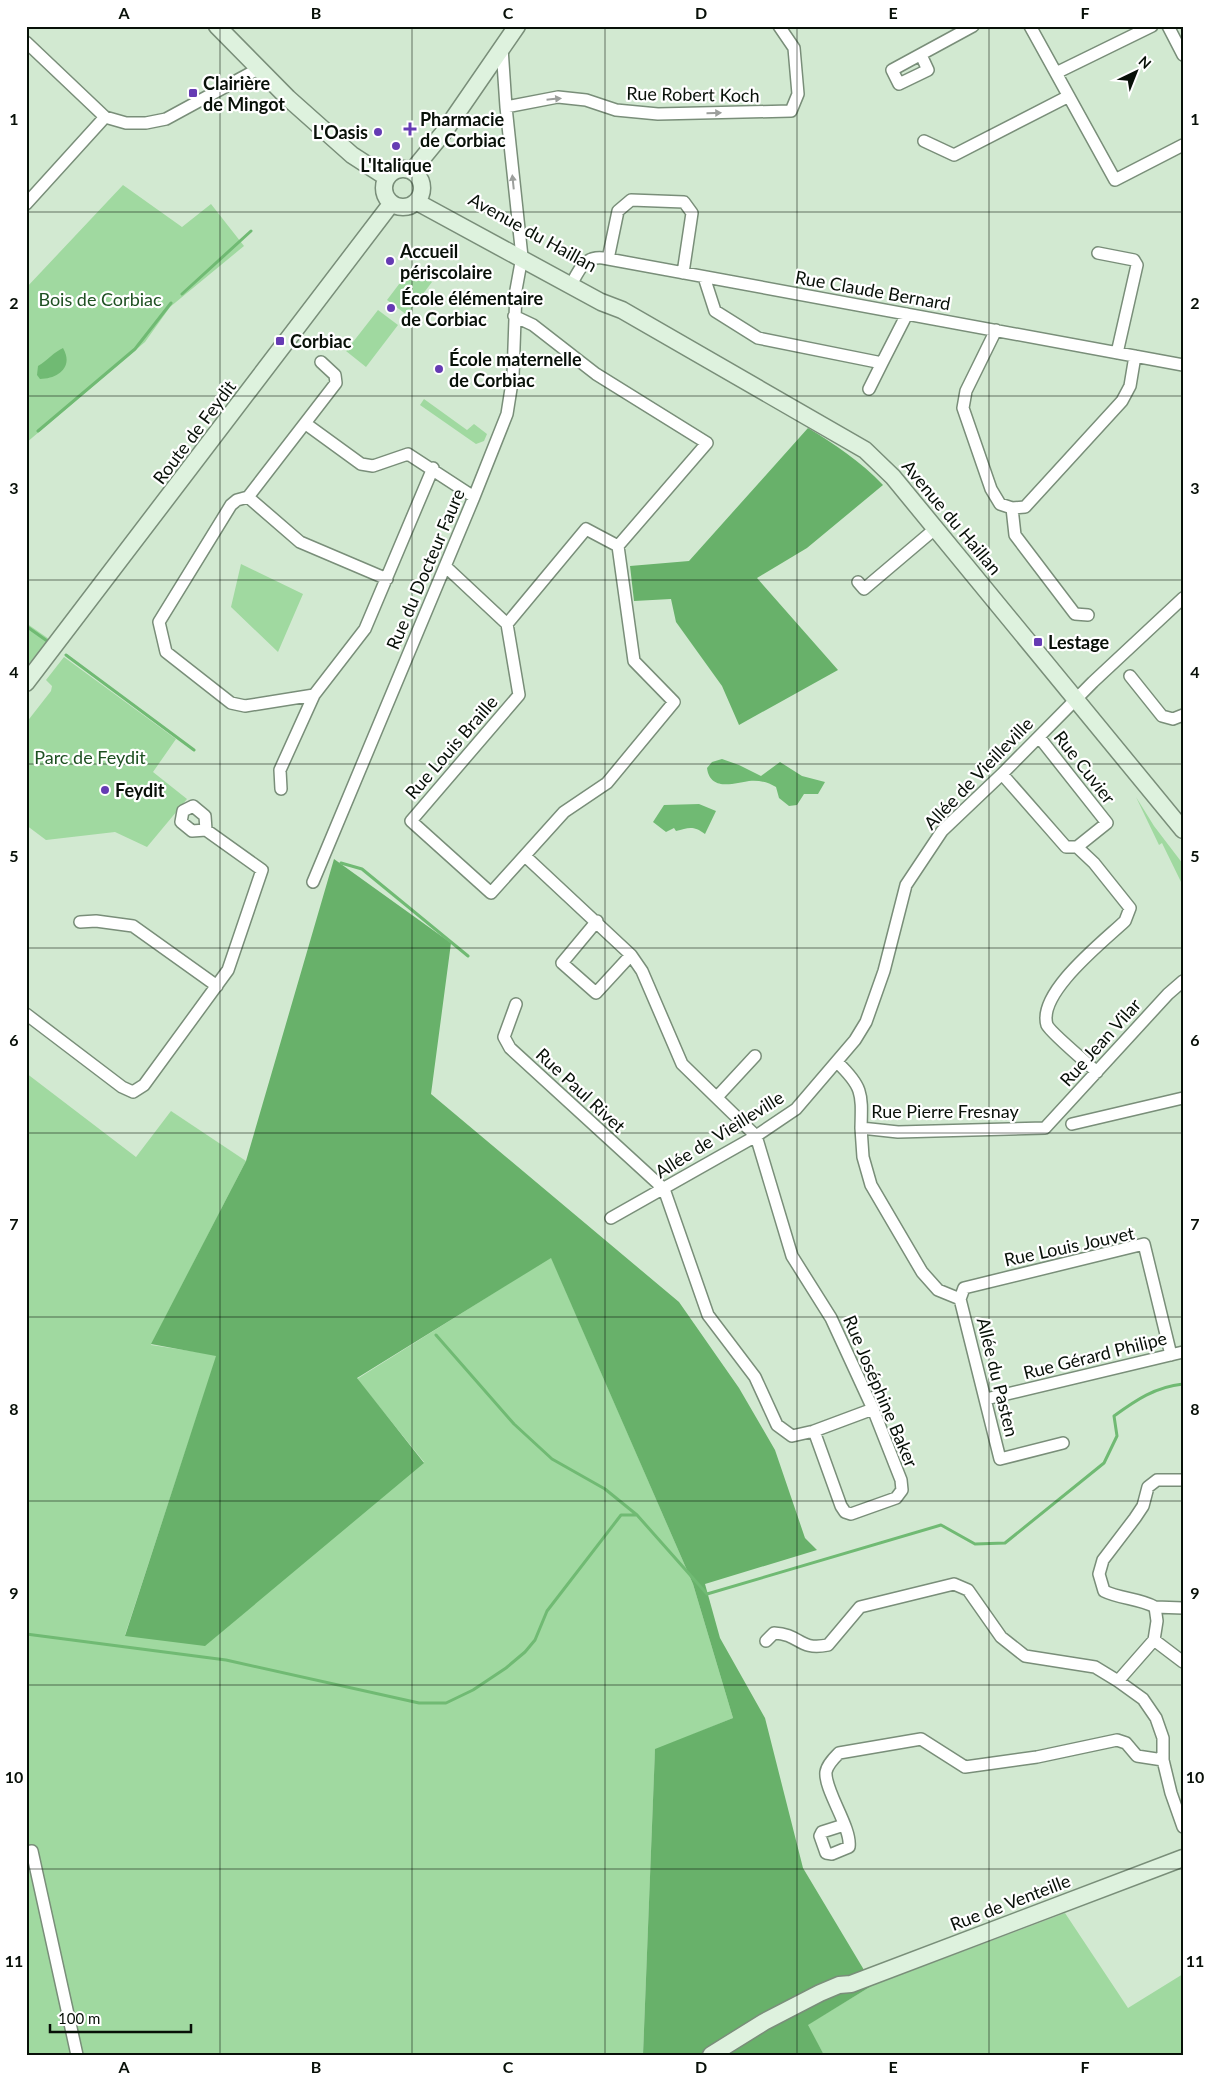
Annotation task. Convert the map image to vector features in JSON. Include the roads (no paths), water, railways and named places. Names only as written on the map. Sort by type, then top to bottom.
[{"type":"street","name":"Rue Robert Koch","points":[[506,107],[558,97],[586,100],[616,110],[658,114],[792,111],[798,94],[794,48],[779,26]]},
{"type":"street","points":[[921,55],[973,26]]},
{"type":"street","points":[[1030,26],[1115,180],[1183,145]]},
{"type":"street","points":[[1056,73],[1152,26]]},
{"type":"street","points":[[1168,26],[1182,51]]},
{"type":"street","points":[[218,27],[258,69],[352,155],[386,177]]},
{"type":"street","points":[[412,171],[444,132],[515,27]]},
{"type":"street","points":[[26,42],[105,117],[137,124],[166,119],[258,69]]},
{"type":"street","name":"Rue du Docteur Faure","points":[[313,882],[474,497],[506,414],[513,376],[514,316],[522,252],[506,107],[502,48]]},
{"type":"street","points":[[924,142],[954,155],[1068,97]]},
{"type":"street","points":[[26,204],[105,117]]},
{"type":"street","points":[[398,169],[412,171],[422,185],[419,197],[405,208],[392,204],[384,192],[386,177],[398,169]]},
{"type":"street","name":"Avenue du Haillan","points":[[419,197],[522,252],[573,281],[601,302],[622,310],[852,441],[885,467],[1183,830]]},
{"type":"street","points":[[608,259],[618,211],[631,200],[684,202],[692,213],[682,273]]},
{"type":"street","name":"Route de Feydit","points":[[26,683],[392,204]]},
{"type":"street","points":[[1098,252],[1134,260],[1137,265],[1117,352]]},
{"type":"street","name":"Rue Claude Bernard","points":[[573,281],[581,266],[588,260],[598,257],[1183,364]]},
{"type":"street","points":[[704,277],[715,311],[758,338],[882,363]]},
{"type":"street","points":[[869,388],[907,314]]},
{"type":"street","points":[[445,566],[507,624],[586,529],[618,546],[707,443],[596,374],[532,325],[514,316]]},
{"type":"street","points":[[996,330],[966,391],[963,408],[991,490],[1000,504],[1012,508],[1025,507],[1122,401],[1130,386],[1135,356]]},
{"type":"street","points":[[314,695],[245,706],[231,702],[166,652],[159,622],[231,505],[237,500],[248,497],[336,383],[335,375],[321,362]]},
{"type":"street","points":[[306,424],[361,464],[373,466],[408,454],[433,468],[474,497]]},
{"type":"street","points":[[281,789],[280,770],[314,695],[365,630],[433,468]]},
{"type":"street","points":[[248,497],[300,542],[387,578]]},
{"type":"street","points":[[1012,508],[1015,535],[1076,614],[1088,615]]},
{"type":"street","points":[[858,582],[864,589],[936,528]]},
{"type":"street","name":"Rue Louis Braille","points":[[507,624],[519,694],[411,821],[492,893],[564,812],[607,783],[674,702],[634,661],[618,546]]},
{"type":"street","name":"Allée de Vieilleville","points":[[611,1218],[756,1136],[796,1109],[855,1040],[866,1022],[884,971],[906,885],[942,831],[1002,774],[1075,699],[1183,598]]},
{"type":"street","points":[[1130,676],[1162,716],[1173,719],[1183,715]]},
{"type":"street","name":"Rue Cuvier","points":[[1039,737],[1107,822],[1077,847]]},
{"type":"street","points":[[1002,774],[1066,847],[1077,847],[1094,863],[1130,908],[1125,921],[1062,980],[1046,1014],[1048,1026],[1097,1072]]},
{"type":"street","points":[[26,1014],[122,1087],[133,1092],[144,1085],[228,970],[262,870],[206,830]]},
{"type":"street","points":[[525,856],[597,921],[631,955],[642,971],[682,1064],[690,1074],[717,1097],[756,1136]]},
{"type":"street","points":[[80,922],[96,921],[132,926],[217,986]]},
{"type":"street","points":[[597,921],[562,963],[596,994],[631,955]]},
{"type":"street","name":"Rue Jean Vilar","points":[[1045,1128],[1168,994],[1183,981]]},
{"type":"street","name":"Rue Paul Rivet","points":[[516,1004],[504,1037],[510,1048],[664,1189]]},
{"type":"street","points":[[717,1097],[756,1056]]},
{"type":"street","name":"Rue Pierre Fresnay","points":[[837,1062],[856,1080],[861,1095],[861,1128],[898,1132],[1045,1128]]},
{"type":"street","points":[[1072,1124],[1183,1098]]},
{"type":"street","points":[[861,1128],[863,1157],[871,1185],[922,1272],[938,1290],[960,1299]]},
{"type":"street","name":"Rue Joséphine Baker","points":[[756,1136],[792,1256],[831,1318],[873,1409],[901,1480],[902,1490],[896,1498],[851,1514],[845,1512],[840,1506],[814,1431]]},
{"type":"street","points":[[664,1189],[708,1315],[755,1377],[777,1425],[792,1436],[814,1431],[873,1409]]},
{"type":"street","name":"Rue Louis Jouvet","points":[[960,1299],[964,1288],[1144,1244],[1177,1353]]},
{"type":"street","name":"Allée du Pasten","points":[[960,1299],[1000,1459],[1064,1443]]},
{"type":"street","name":"Rue Gérard Philipe","points":[[986,1399],[1177,1353]]},
{"type":"street","points":[[1183,1480],[1157,1480],[1148,1487],[1143,1506],[1103,1560],[1099,1574],[1104,1591],[1112,1595],[1146,1602],[1155,1607],[1183,1608]]},
{"type":"street","points":[[766,1641],[774,1633],[786,1633],[805,1646],[828,1645],[860,1607],[954,1584],[968,1590],[1002,1637],[1025,1656],[1095,1667],[1118,1680],[1143,1699],[1156,1718],[1163,1738],[1164,1760],[1170,1793],[1183,1827]]},
{"type":"street","points":[[1118,1680],[1154,1640],[1157,1621],[1155,1607]]},
{"type":"street","points":[[1154,1640],[1183,1662]]},
{"type":"street","points":[[844,1824],[826,1773],[831,1762],[839,1753],[921,1739],[965,1767],[1037,1757],[1117,1740],[1126,1744],[1137,1756],[1164,1760]]},
{"type":"street","points":[[26,1852],[32,1851],[77,2055]]},
{"type":"street","name":"Rue de Venteille","points":[[711,2055],[764,2022],[804,2003],[832,1996],[851,1984],[1183,1858]]},
{"type":"waterway","points":[[182,294],[251,231]]},
{"type":"waterway","points":[[38,431],[135,349],[171,303]]},
{"type":"waterway","points":[[26,626],[50,643]]},
{"type":"waterway","points":[[66,655],[194,750]]},
{"type":"waterway","points":[[341,863],[362,869],[468,956]]},
{"type":"waterway","points":[[436,1335],[514,1424],[552,1459],[605,1489],[637,1515]]},
{"type":"waterway","points":[[26,1634],[226,1660],[419,1703],[446,1703],[473,1690],[506,1668],[525,1652],[535,1640],[547,1611],[621,1515],[637,1515],[707,1594],[941,1525],[975,1544],[1005,1543],[1104,1463],[1117,1436],[1114,1416],[1146,1395],[1164,1388],[1183,1384]]},
{"type":"place","name":"Clairière de Mingot","points":[[193,93]]},
{"type":"place","name":"Pharmacie de Corbiac","points":[[410,129]]},
{"type":"place","name":"L'Oasis","points":[[378,132]]},
{"type":"place","name":"L'Italique","points":[[396,146]]},
{"type":"place","name":"Accueil périscolaire","points":[[390,261]]},
{"type":"place","name":"École élémentaire de Corbiac","points":[[391,308]]},
{"type":"place","name":"Corbiac","points":[[280,341]]},
{"type":"place","name":"École maternelle de Corbiac","points":[[439,369]]},
{"type":"place","name":"Lestage","points":[[1038,642]]},
{"type":"place","name":"Feydit","points":[[105,790]]},
{"type":"park label","name":"Bois de Corbiac","points":[[100,299]]},
{"type":"park label","name":"Parc de Feydit","points":[[90,757]]}]
